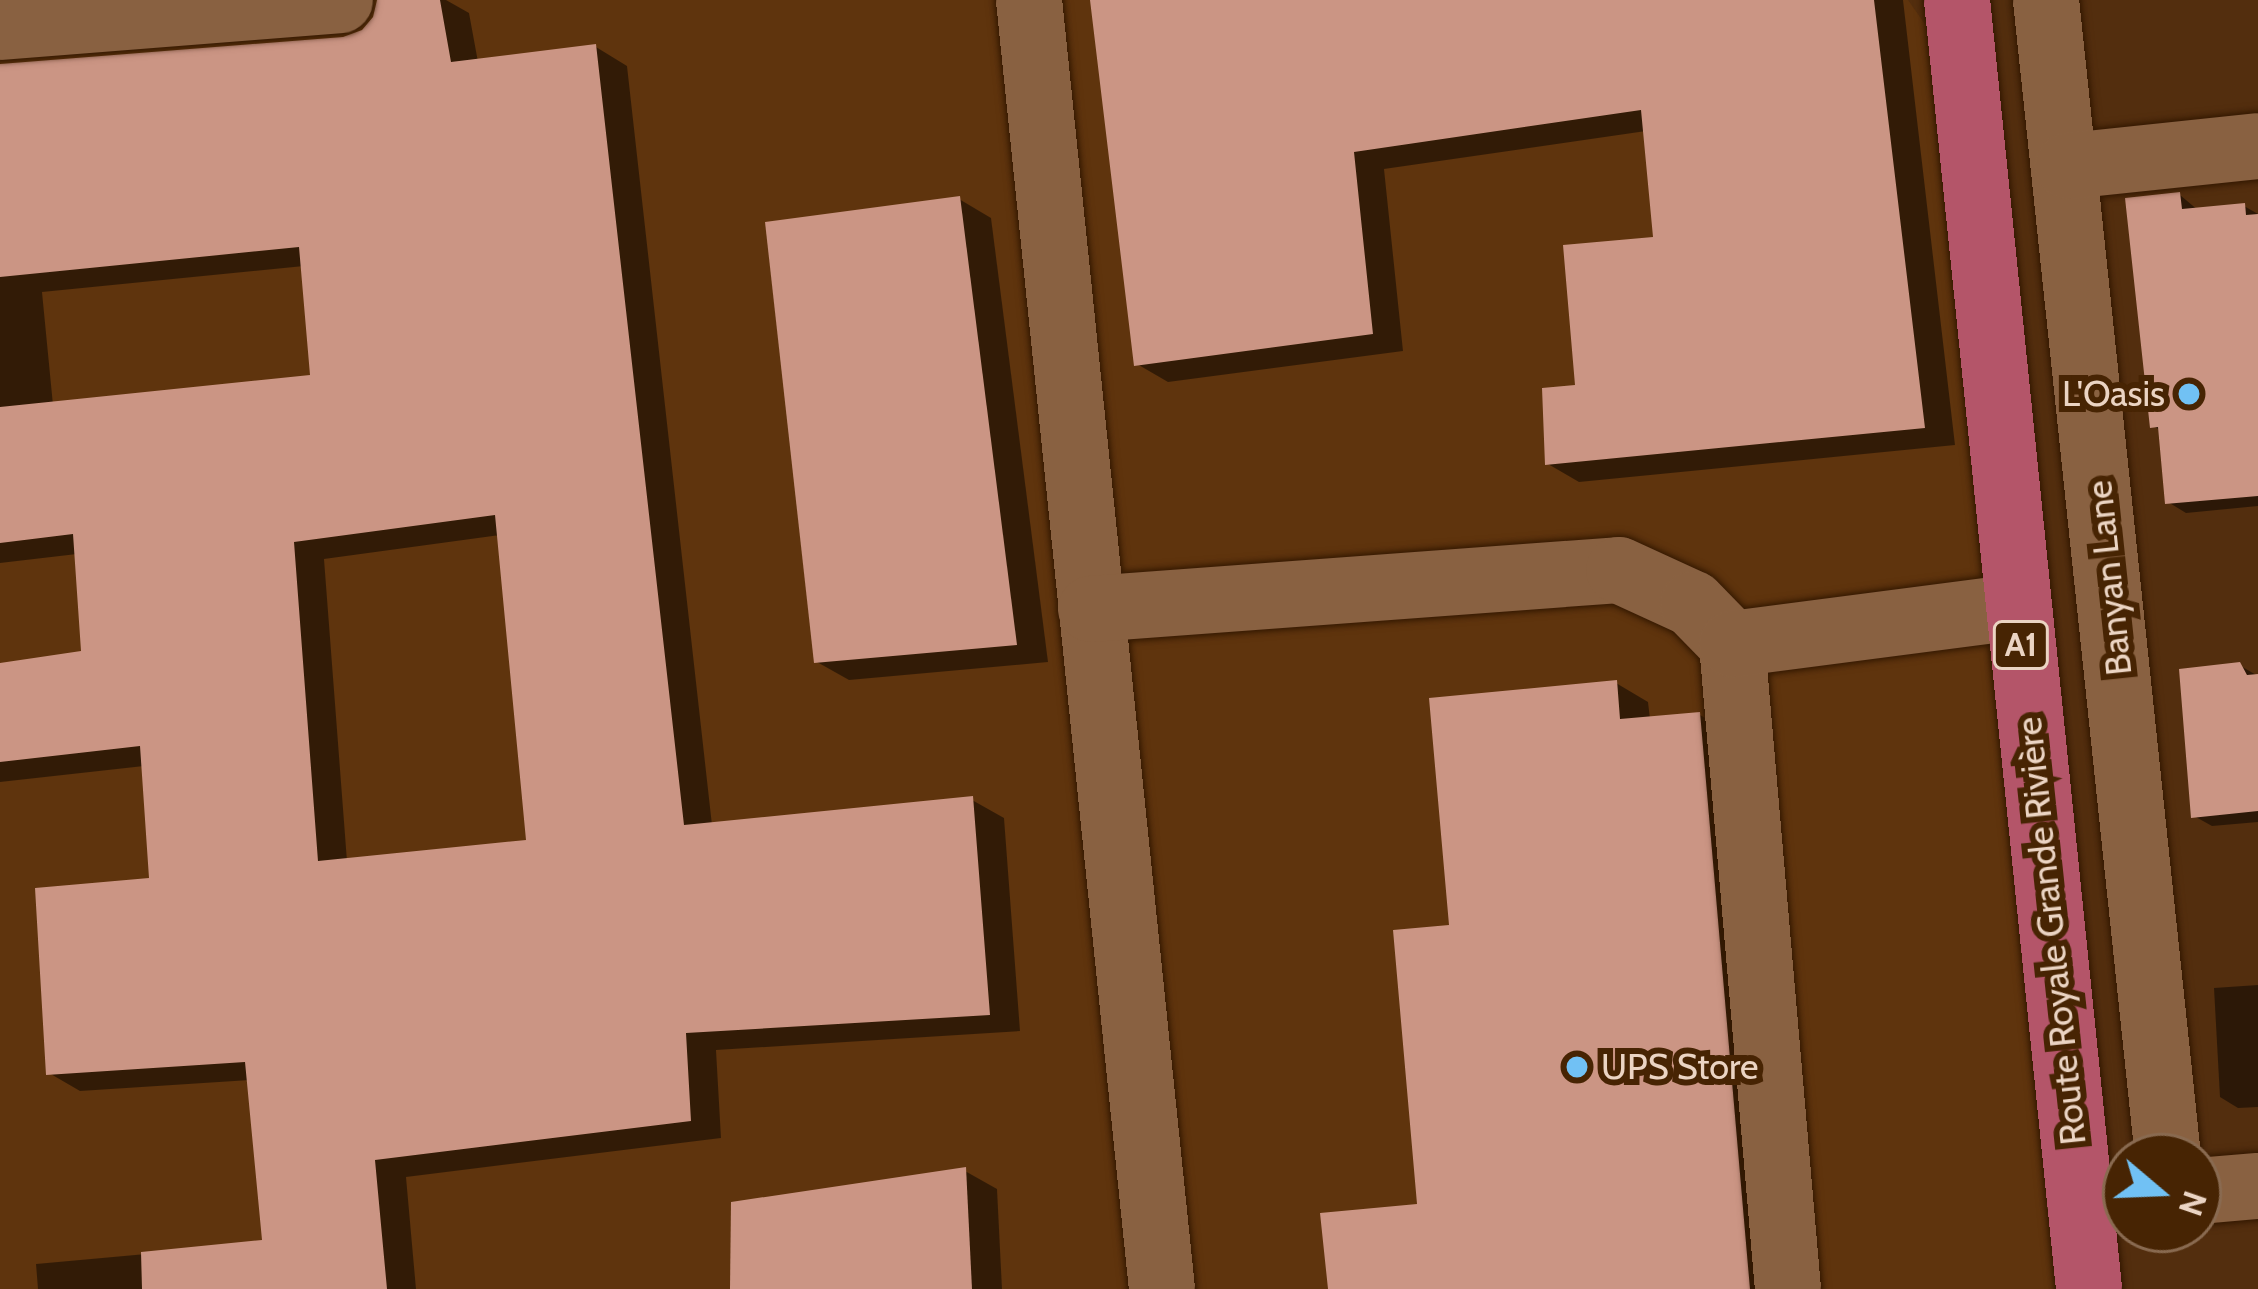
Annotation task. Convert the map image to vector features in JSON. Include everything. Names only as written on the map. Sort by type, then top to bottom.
[{"type":"main road","name":"Route Royale Grande Rivière","points":[[1957,0],[2017,608],[2102,1193]]},
{"type":"main road","name":"Route Royale Grande Rivière","points":[[2090,1289],[2102,1207]]},
{"type":"street","points":[[0,27],[340,0]]},
{"type":"street","points":[[1029,0],[1162,1289]]},
{"type":"street","name":"Banyan Lane","points":[[2046,0],[2068,166],[2166,1133]]},
{"type":"street","points":[[2068,166],[2258,146]]},
{"type":"street","points":[[1091,610],[1619,570],[1693,604],[1732,644],[1788,1289]]},
{"type":"street","points":[[1732,644],[2017,608]]},
{"type":"street","points":[[2222,1189],[2258,1186]]},
{"type":"shaded area","points":[[0,0],[1908,0],[1946,54],[2059,1289],[0,1289]]},
{"type":"building","points":[[377,0],[440,0],[451,62],[596,44],[684,825],[973,796],[990,1015],[686,1033],[691,1121],[375,1160],[387,1289],[142,1289],[141,1252],[262,1240],[245,1062],[46,1075],[35,888],[149,878],[140,746],[0,762],[0,663],[81,651],[73,534],[0,543],[0,407],[310,375],[299,247],[0,277],[0,64],[343,37],[362,30],[373,17]],"holes":[[[495,515],[526,840],[318,861],[294,542]]]},
{"type":"building","points":[[1090,0],[1874,0],[1925,428],[1545,465],[1542,388],[1575,385],[1563,245],[1653,237],[1641,110],[1354,152],[1373,334],[1134,366]]},
{"type":"building","points":[[2180,192],[2182,209],[2245,203],[2246,215],[2258,214],[2258,496],[2165,504],[2158,427],[2150,428],[2125,198]]},
{"type":"building","points":[[960,196],[1017,645],[814,663],[765,222]]},
{"type":"building","points":[[2240,662],[2247,675],[2258,674],[2258,811],[2191,818],[2179,669]]},
{"type":"building","name":"UPS Store","points":[[1617,680],[1620,719],[1700,712],[1750,1289],[1328,1289],[1320,1213],[1417,1204],[1393,930],[1449,925],[1429,698]]},
{"type":"building","points":[[966,1167],[972,1289],[730,1289],[731,1202]]},
{"type":"place","name":"L'Oasis","points":[[2189,394]]},
{"type":"place","name":"UPS Store","points":[[1577,1067]]}]
